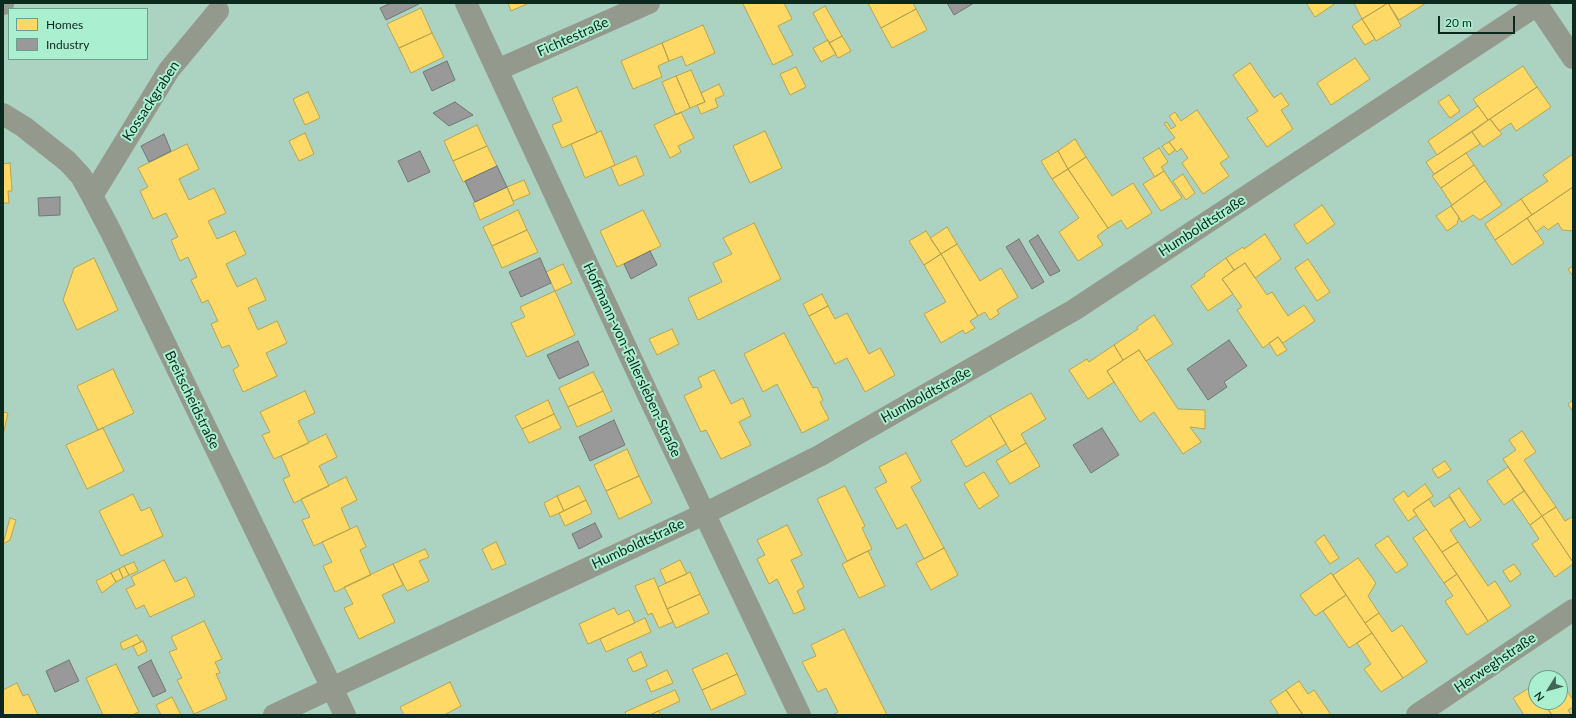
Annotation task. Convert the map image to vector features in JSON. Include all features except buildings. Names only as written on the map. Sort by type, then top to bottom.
[{"type":"street","name":"Hoffmann-von-Fallersleben-Straße","points":[[466,3],[704,514],[800,715]]},
{"type":"street","name":"Fichtestraße","points":[[497,70],[649,3]]},
{"type":"street","points":[[1537,4],[1573,58]]},
{"type":"street","name":"Humboldtstraße","points":[[274,715],[704,514],[821,455],[1074,310],[1537,4]]},
{"type":"street","name":"Kossackgraben","points":[[92,196],[169,70],[218,11]]},
{"type":"street","name":"Breitscheidstraße","points":[[3,114],[24,127],[67,161],[81,176],[111,232],[345,715]]},
{"type":"street","name":"Herweghstraße","points":[[1417,715],[1573,610]]}]
